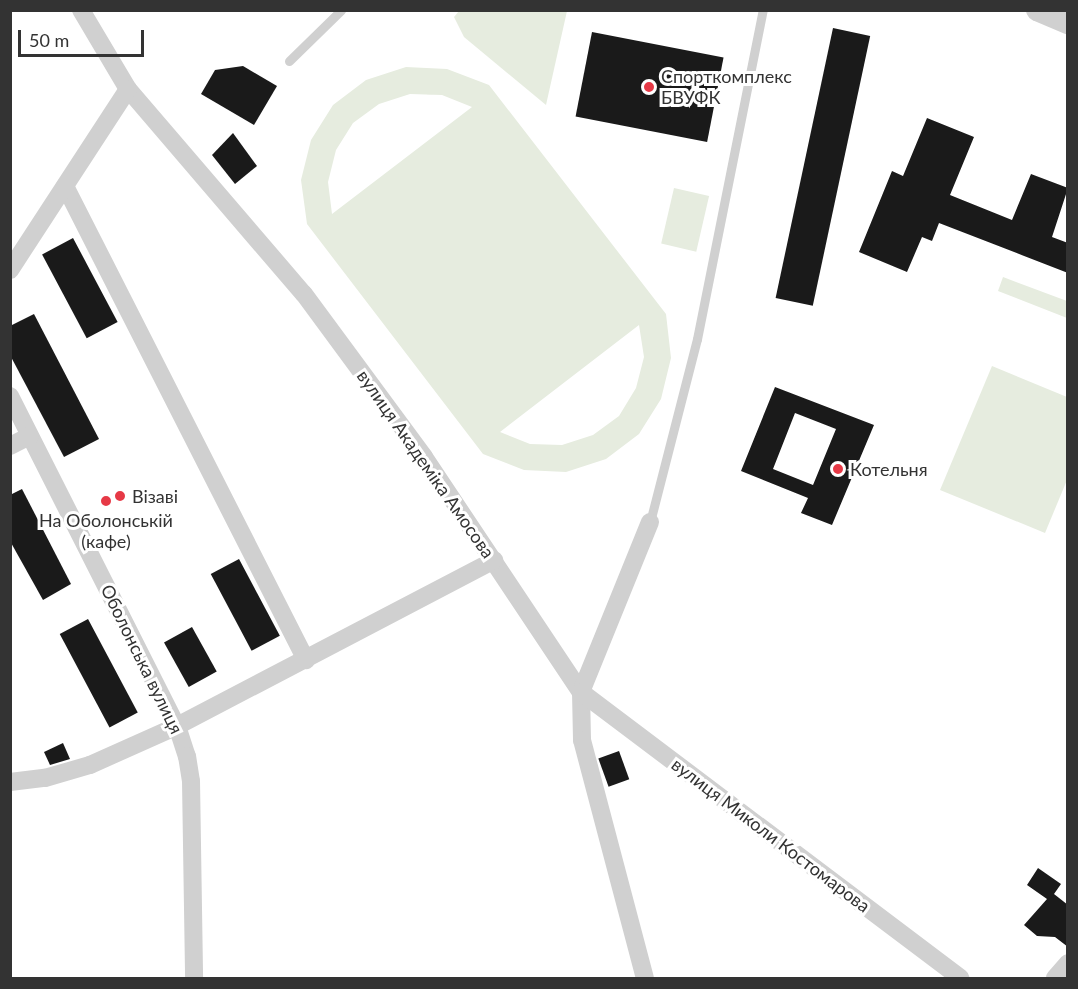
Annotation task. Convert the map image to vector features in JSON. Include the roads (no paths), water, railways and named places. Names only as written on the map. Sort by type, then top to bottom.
[{"type":"street","name":"вулиця Академіка Амосова","points":[[81,10],[128,88],[304,294],[494,560],[581,692]]},
{"type":"street","points":[[1037,10],[1068,23]]},
{"type":"street","points":[[10,270],[128,88]]},
{"type":"street","points":[[65,186],[306,660]]},
{"type":"street","name":"Оболонська вулиця","points":[[10,396],[177,726],[191,781],[194,978]]},
{"type":"street","points":[[10,446],[30,436]]},
{"type":"street","points":[[645,978],[582,740],[581,692],[651,522]]},
{"type":"street","points":[[10,782],[45,778],[90,765],[177,726],[494,560]]},
{"type":"street","name":"вулиця Миколи Костомарова","points":[[581,692],[960,978]]},
{"type":"street","points":[[1055,978],[1068,963]]},
{"type":"lane","points":[[289,61],[341,10]]},
{"type":"lane","points":[[651,522],[697,339],[763,10]]},
{"type":"place","name":"Спорткомплекс БВУФК","points":[[649,87]]},
{"type":"place","name":"Котельня","points":[[838,469]]},
{"type":"place","name":"Візаві","points":[[120,496]]},
{"type":"place","name":"На Оболонській (кафе)","points":[[106,501]]}]
